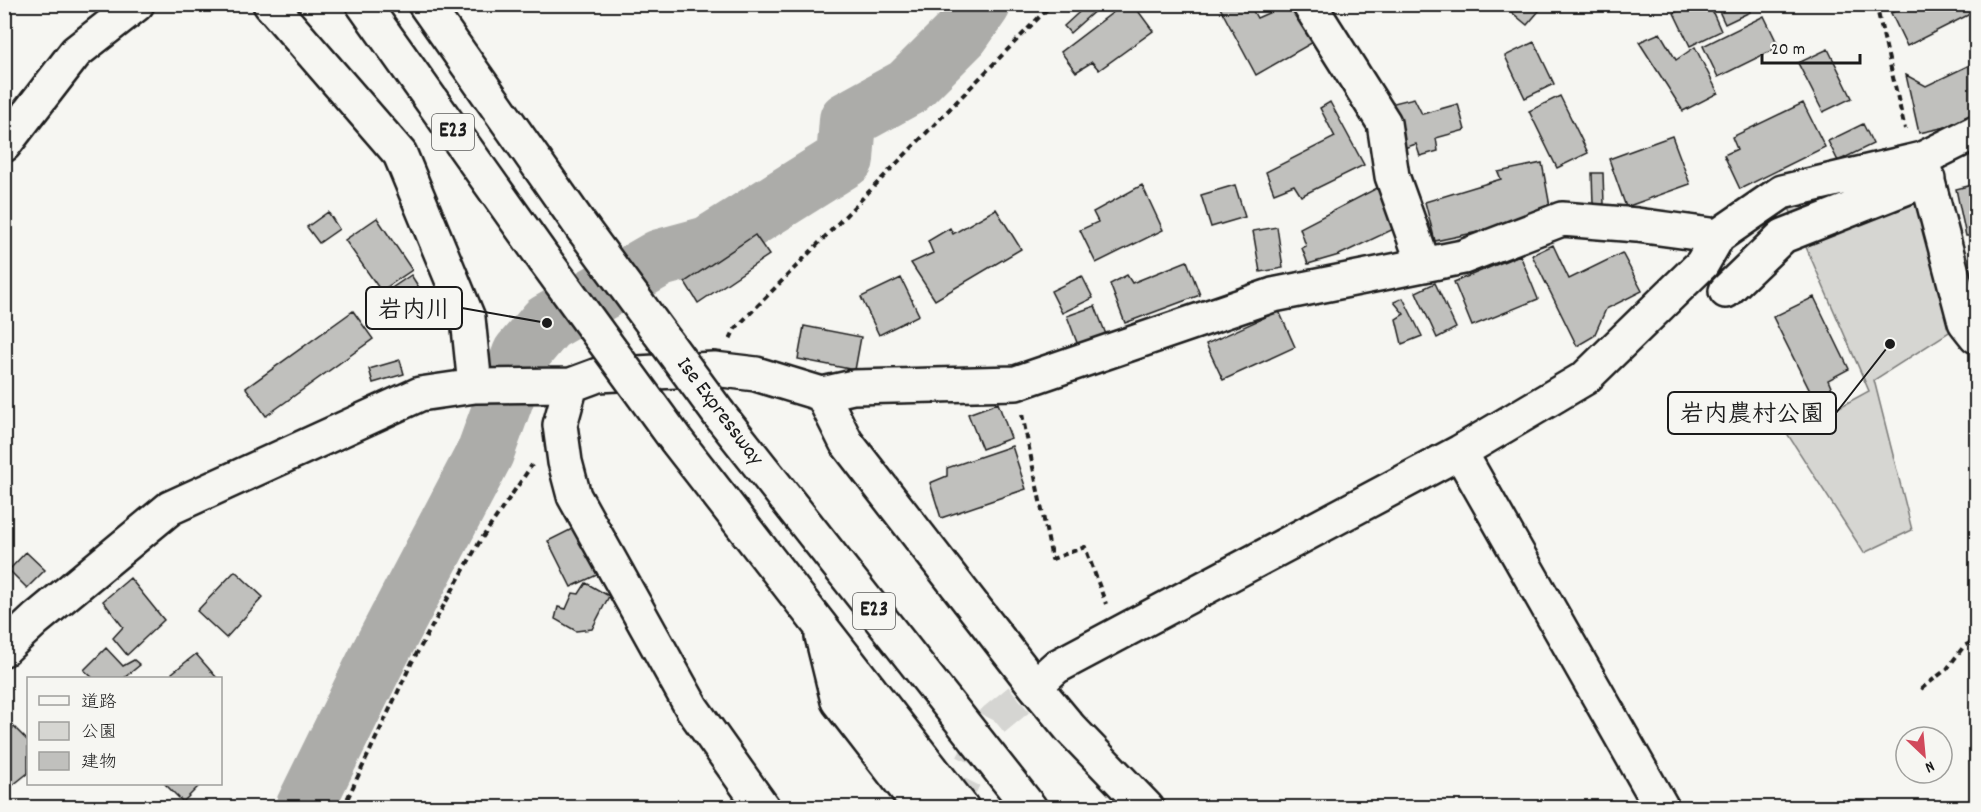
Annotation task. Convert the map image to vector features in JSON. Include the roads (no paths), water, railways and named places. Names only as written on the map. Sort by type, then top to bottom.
[{"type":"main road","points":[[4,145],[76,52],[137,4]]},
{"type":"main road","points":[[270,4],[400,154],[468,318],[475,386]]},
{"type":"main road","name":"E23","points":[[363,4],[676,440],[819,627],[963,807]]},
{"type":"main road","name":"Ise Expressway","points":[[425,4],[583,229],[719,414],[1030,807]]},
{"type":"main road","points":[[1309,4],[1384,123],[1392,176],[1424,264]]},
{"type":"main road","points":[[1726,291],[1783,236],[1925,169],[1977,132]]},
{"type":"main road","points":[[1035,686],[1056,667],[1460,452],[1585,378],[1702,264],[1718,236],[1782,192],[1925,169]]},
{"type":"main road","points":[[1925,169],[1965,322],[1977,336]]},
{"type":"main road","points":[[4,649],[36,619],[171,508],[420,394],[475,386],[571,385],[598,375],[714,369],[756,374],[822,394],[853,387],[1016,384],[1273,295],[1463,256],[1562,219],[1637,225],[1718,236]]},
{"type":"main road","points":[[571,385],[560,425],[565,462],[574,496],[692,708],[763,807]]},
{"type":"main road","points":[[822,394],[846,442],[1035,686],[1070,728],[1147,807]]},
{"type":"main road","points":[[1460,452],[1662,807]]},
{"type":"main road","points":[[819,627],[838,701],[921,807]]},
{"type":"waterway","points":[[304,808],[378,657],[485,453],[521,354],[547,323],[660,258],[708,245],[845,159],[848,120],[908,87],[961,34],[982,4]]},
{"type":"tunnel","points":[[950,808],[994,720],[1035,686]]},
{"type":"place","name":"岩内川","points":[[547,323]]},
{"type":"place","name":"岩内農村公園","points":[[1890,344]]}]
